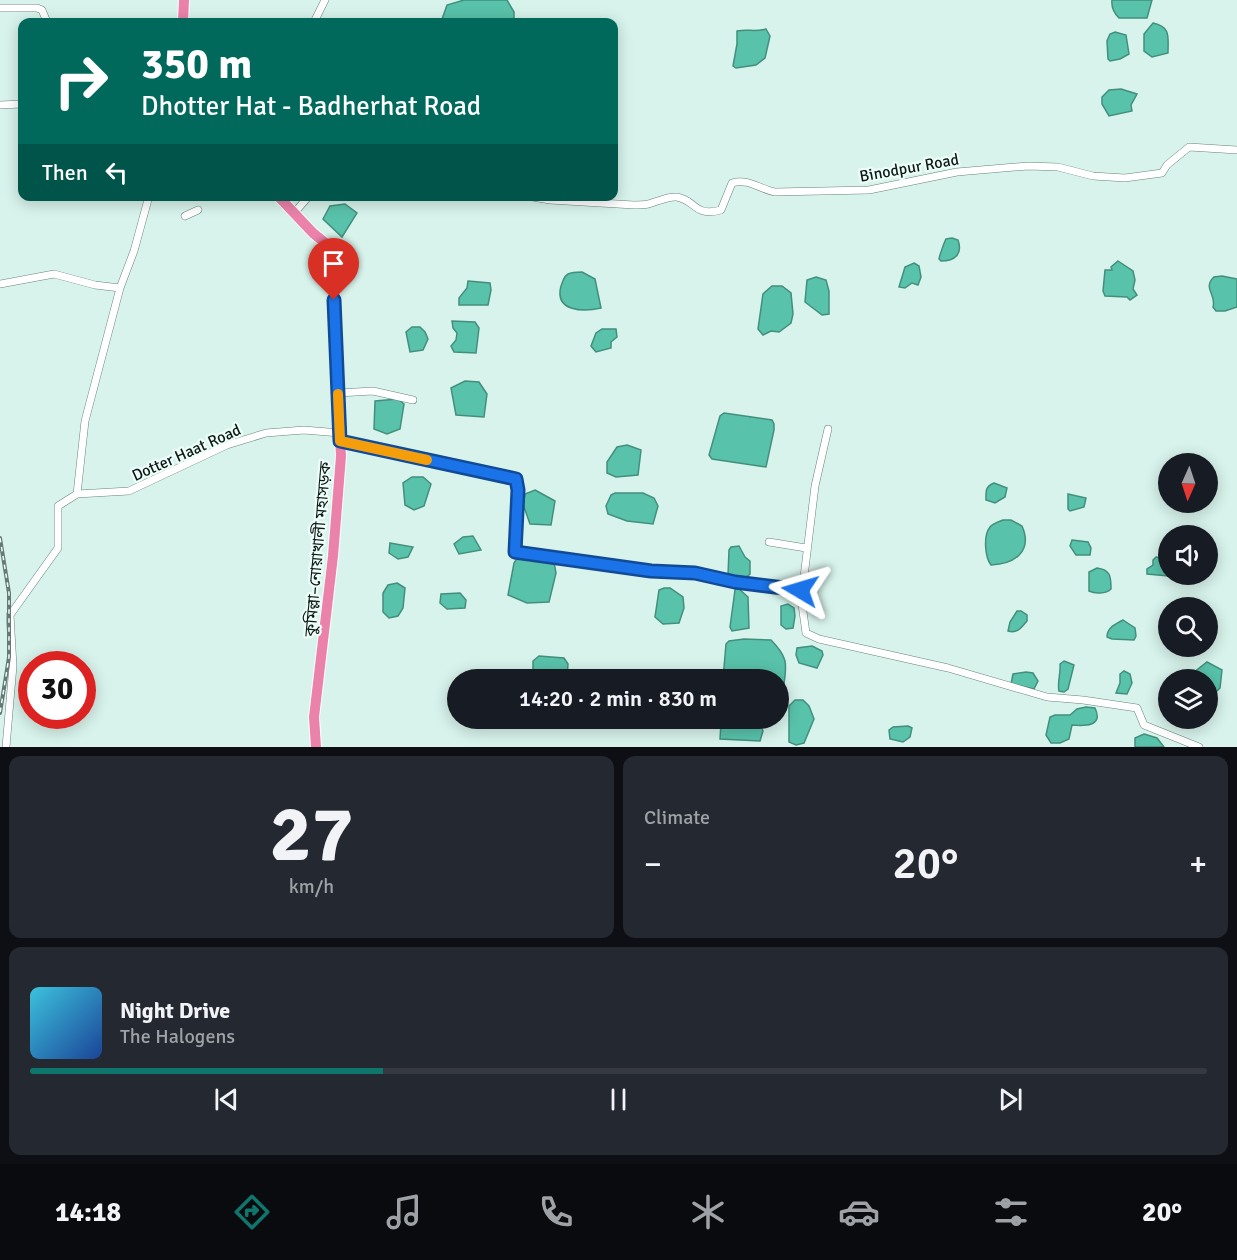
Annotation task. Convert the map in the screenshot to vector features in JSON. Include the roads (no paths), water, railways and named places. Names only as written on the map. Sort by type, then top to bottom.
[{"type":"highway","points":[[183,18],[184,0]]},
{"type":"highway","name":"কুমিল্লা–নোয়াখালী মহাসড়ক","points":[[283,201],[333,251],[340,437],[337,521],[314,717],[316,747]]},
{"type":"street","points":[[316,18],[325,0]]},
{"type":"street","points":[[0,8],[37,8],[42,10],[45,18]]},
{"type":"street","points":[[0,105],[18,104]]},
{"type":"street","name":"Binodpur Road","points":[[567,201],[647,205],[676,197],[689,203],[700,212],[712,212],[721,210],[732,183],[738,182],[747,182],[775,192],[869,190],[957,172],[1028,166],[1058,167],[1093,176],[1125,178],[1161,173],[1189,147],[1237,150]]},
{"type":"street","points":[[6,747],[13,666],[10,615],[58,548],[58,506],[77,494],[86,421],[120,288],[134,251],[147,201]]},
{"type":"street","points":[[295,212],[305,201]]},
{"type":"street","points":[[185,216],[198,210]]},
{"type":"street","points":[[0,284],[54,274],[95,285],[120,288]]},
{"type":"street","points":[[338,393],[373,391],[413,400]]},
{"type":"street","points":[[828,429],[815,486],[804,577],[800,590],[806,633],[819,639],[948,668],[1047,698],[1083,700],[1137,708],[1144,726],[1199,747]]},
{"type":"street","name":"Dotter Haat Road","points":[[77,494],[129,491],[226,445],[266,433],[304,430],[516,479],[518,490],[515,552],[651,571],[695,573],[735,582],[800,590]]},
{"type":"street","points":[[769,542],[806,548]]},
{"type":"railway","points":[[0,538],[9,593],[9,657],[0,713]]}]
